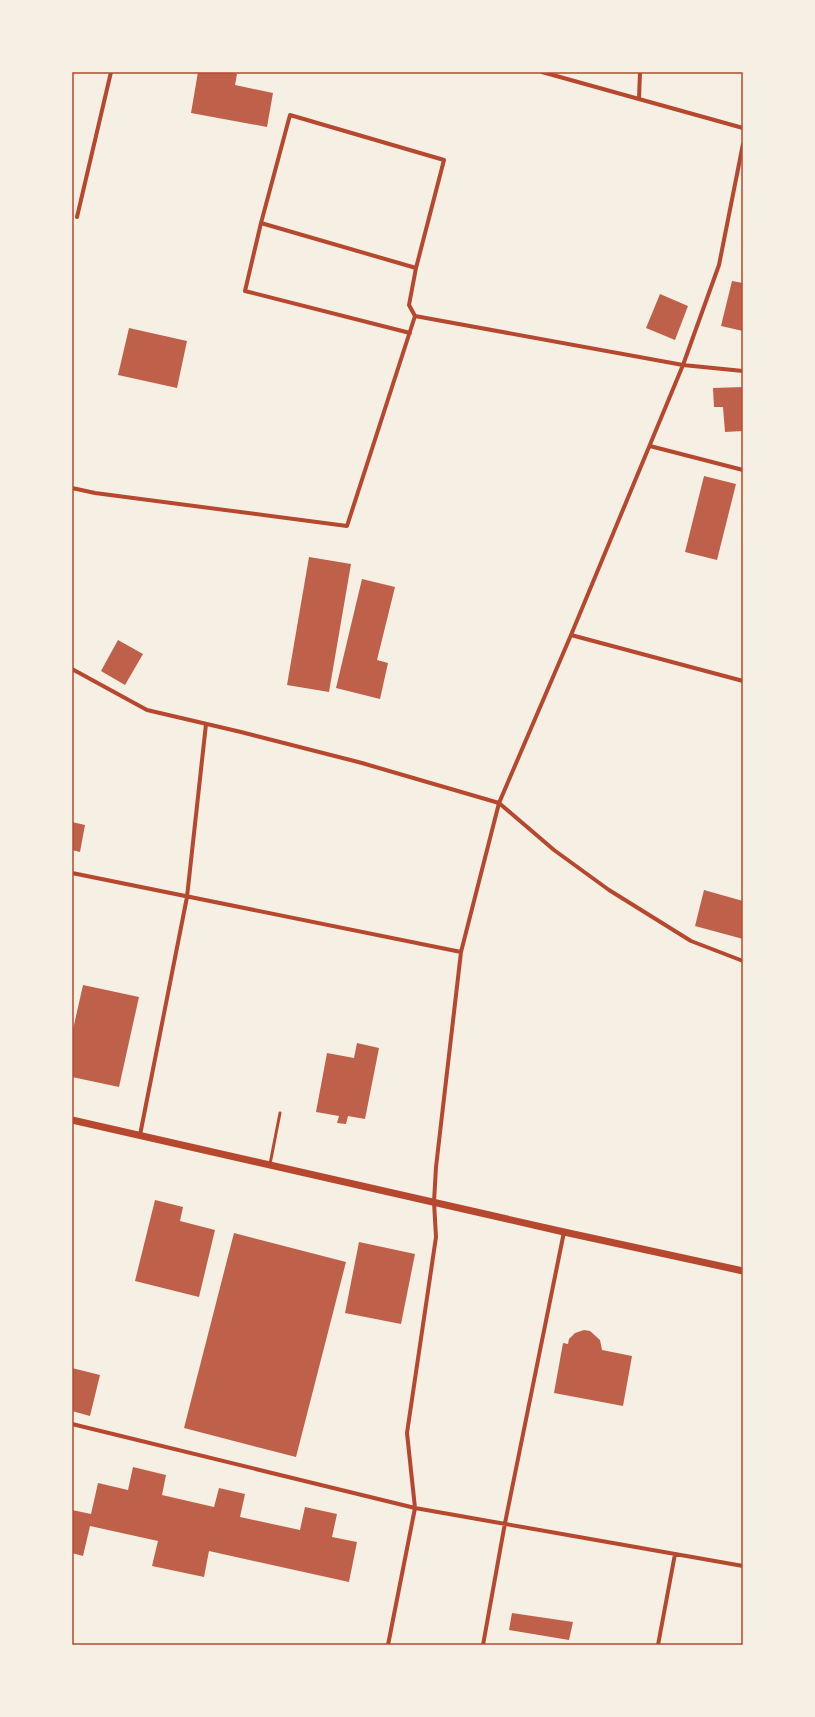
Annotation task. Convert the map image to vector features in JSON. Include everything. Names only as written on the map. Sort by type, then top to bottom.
[{"type":"street","points":[[77,218],[111,72]]},
{"type":"street","points":[[542,72],[743,128]]},
{"type":"street","points":[[639,99],[640,72]]},
{"type":"street","points":[[72,488],[95,493],[347,526],[410,333],[415,316],[409,306],[416,268],[444,160],[290,115],[261,223],[245,291],[410,333]]},
{"type":"street","points":[[388,1645],[415,1508],[408,1433],[436,1237],[434,1202],[436,1168],[461,952],[499,803],[650,446],[683,365],[719,265],[743,144]]},
{"type":"street","points":[[261,223],[416,268]]},
{"type":"street","points":[[415,316],[683,365],[743,371]]},
{"type":"street","points":[[650,446],[743,470]]},
{"type":"street","points":[[571,635],[743,681]]},
{"type":"street","points":[[72,669],[147,710],[362,763],[499,803],[554,850],[609,890],[691,942],[743,960]]},
{"type":"street","points":[[140,1135],[187,898],[206,724]]},
{"type":"street","points":[[72,873],[187,898],[461,952]]},
{"type":"street","points":[[72,1120],[564,1232],[743,1271]]},
{"type":"street","points":[[483,1645],[505,1523],[564,1232]]},
{"type":"street","points":[[72,1424],[415,1508],[743,1566]]},
{"type":"street","points":[[658,1645],[674,1554]]},
{"type":"lane","points":[[270,1164],[280,1113]]},
{"type":"building","points":[[198,72],[227,72],[237,74],[235,85],[273,93],[267,127],[191,113]]},
{"type":"building","points":[[732,281],[743,283],[743,331],[721,326]]},
{"type":"building","points":[[660,294],[688,306],[675,340],[646,328]]},
{"type":"building","points":[[129,328],[187,341],[177,388],[118,375]]},
{"type":"building","points":[[743,387],[743,431],[725,432],[723,407],[714,407],[713,388]]},
{"type":"building","points":[[704,476],[736,484],[717,560],[685,552]]},
{"type":"building","points":[[309,557],[351,564],[329,692],[287,685]]},
{"type":"building","points":[[362,579],[395,587],[377,660],[388,663],[380,699],[336,688]]},
{"type":"building","points":[[118,640],[143,654],[125,685],[101,671]]},
{"type":"building","points":[[72,822],[85,825],[80,852],[72,850]]},
{"type":"building","points":[[704,890],[743,901],[743,939],[695,926]]},
{"type":"building","points":[[83,985],[139,997],[119,1087],[72,1077],[72,1034]]},
{"type":"building","points":[[357,1043],[379,1048],[365,1119],[348,1116],[346,1124],[337,1123],[339,1116],[316,1112],[327,1053],[354,1058]]},
{"type":"building","points":[[155,1200],[183,1207],[180,1221],[215,1230],[199,1297],[135,1281]]},
{"type":"building","points":[[234,1233],[346,1262],[296,1457],[184,1428]]},
{"type":"building","points":[[359,1242],[415,1254],[401,1324],[345,1313]]},
{"type":"building","points":[[584,1330],[590,1331],[600,1340],[602,1350],[632,1356],[623,1406],[554,1393],[563,1343],[568,1344],[569,1339],[575,1333]]},
{"type":"building","points":[[72,1368],[100,1375],[90,1416],[72,1411]]},
{"type":"building","points":[[133,1467],[166,1475],[162,1495],[214,1507],[219,1488],[245,1494],[240,1517],[300,1530],[305,1507],[337,1514],[332,1537],[357,1542],[349,1582],[209,1551],[204,1577],[152,1566],[158,1541],[90,1526],[83,1556],[72,1553],[72,1510],[91,1514],[98,1483],[128,1490]]},
{"type":"building","points":[[512,1613],[573,1622],[569,1640],[509,1630]]}]
